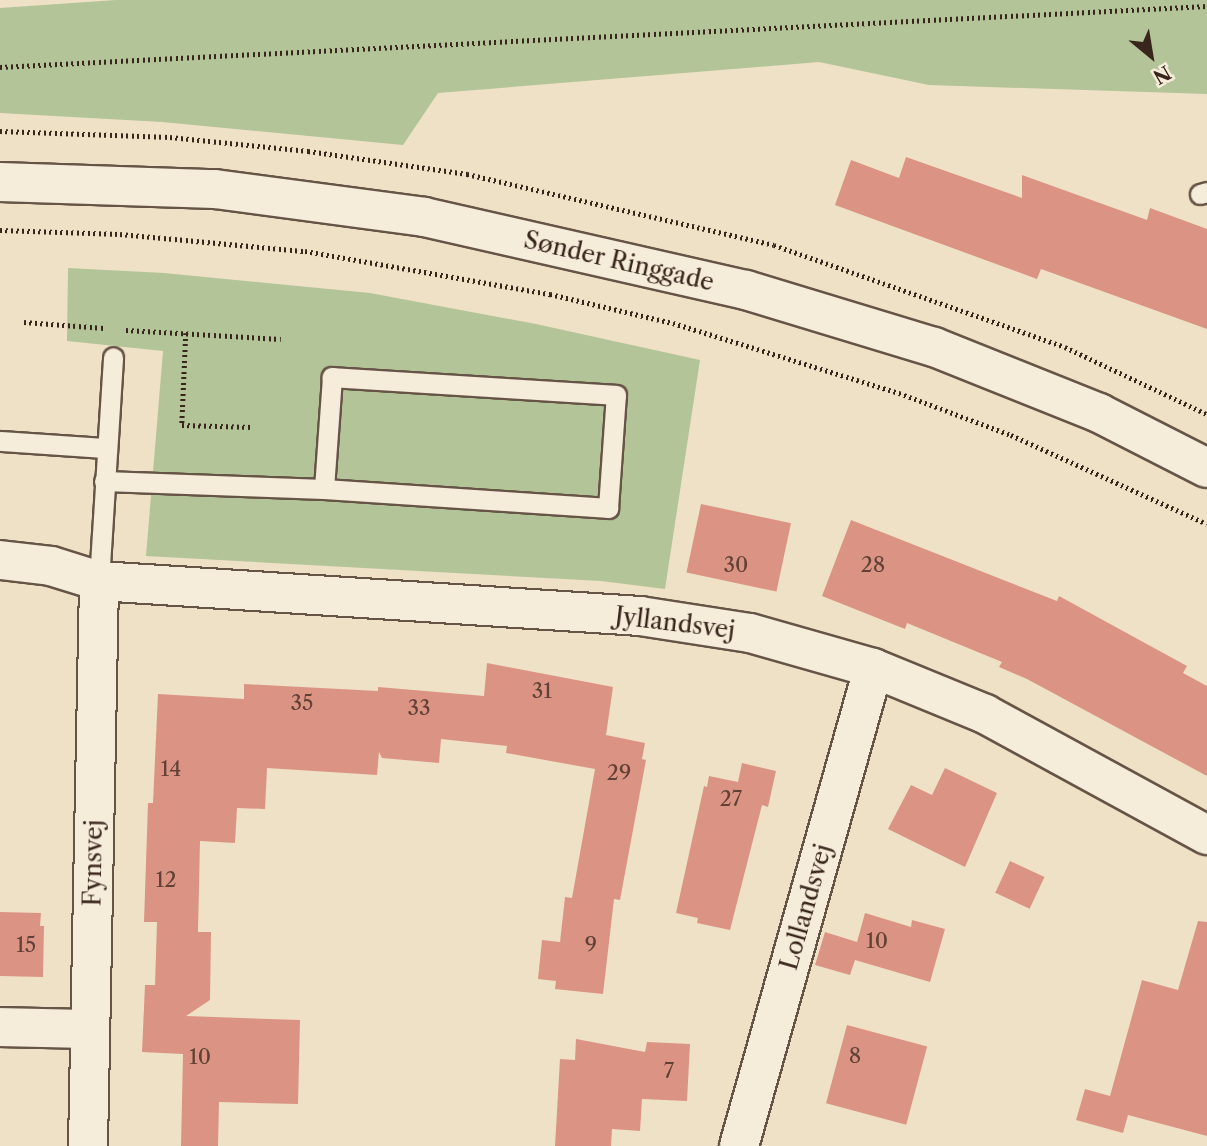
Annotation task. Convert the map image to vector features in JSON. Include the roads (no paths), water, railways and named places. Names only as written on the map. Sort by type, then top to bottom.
[{"type":"street","name":"Sønder Ringgade","points":[[0,182],[215,189],[424,216],[746,290],[934,347],[1099,413],[1207,468]]},
{"type":"street","name":"Jyllandsvej","points":[[0,560],[51,566],[99,581],[640,616],[750,633],[873,668],[985,715],[1207,835]]},
{"type":"street","name":"Fynsvej","points":[[88,1146],[99,581]]},
{"type":"street","name":"Lollandsvej","points":[[739,1146],[873,668]]},
{"type":"street","points":[[0,1027],[90,1029]]},
{"type":"lane","points":[[99,581],[113,357]]},
{"type":"lane","points":[[104,481],[324,489],[608,508],[616,395],[332,377],[324,489]]},
{"type":"lane","points":[[0,442],[106,447]]}]
